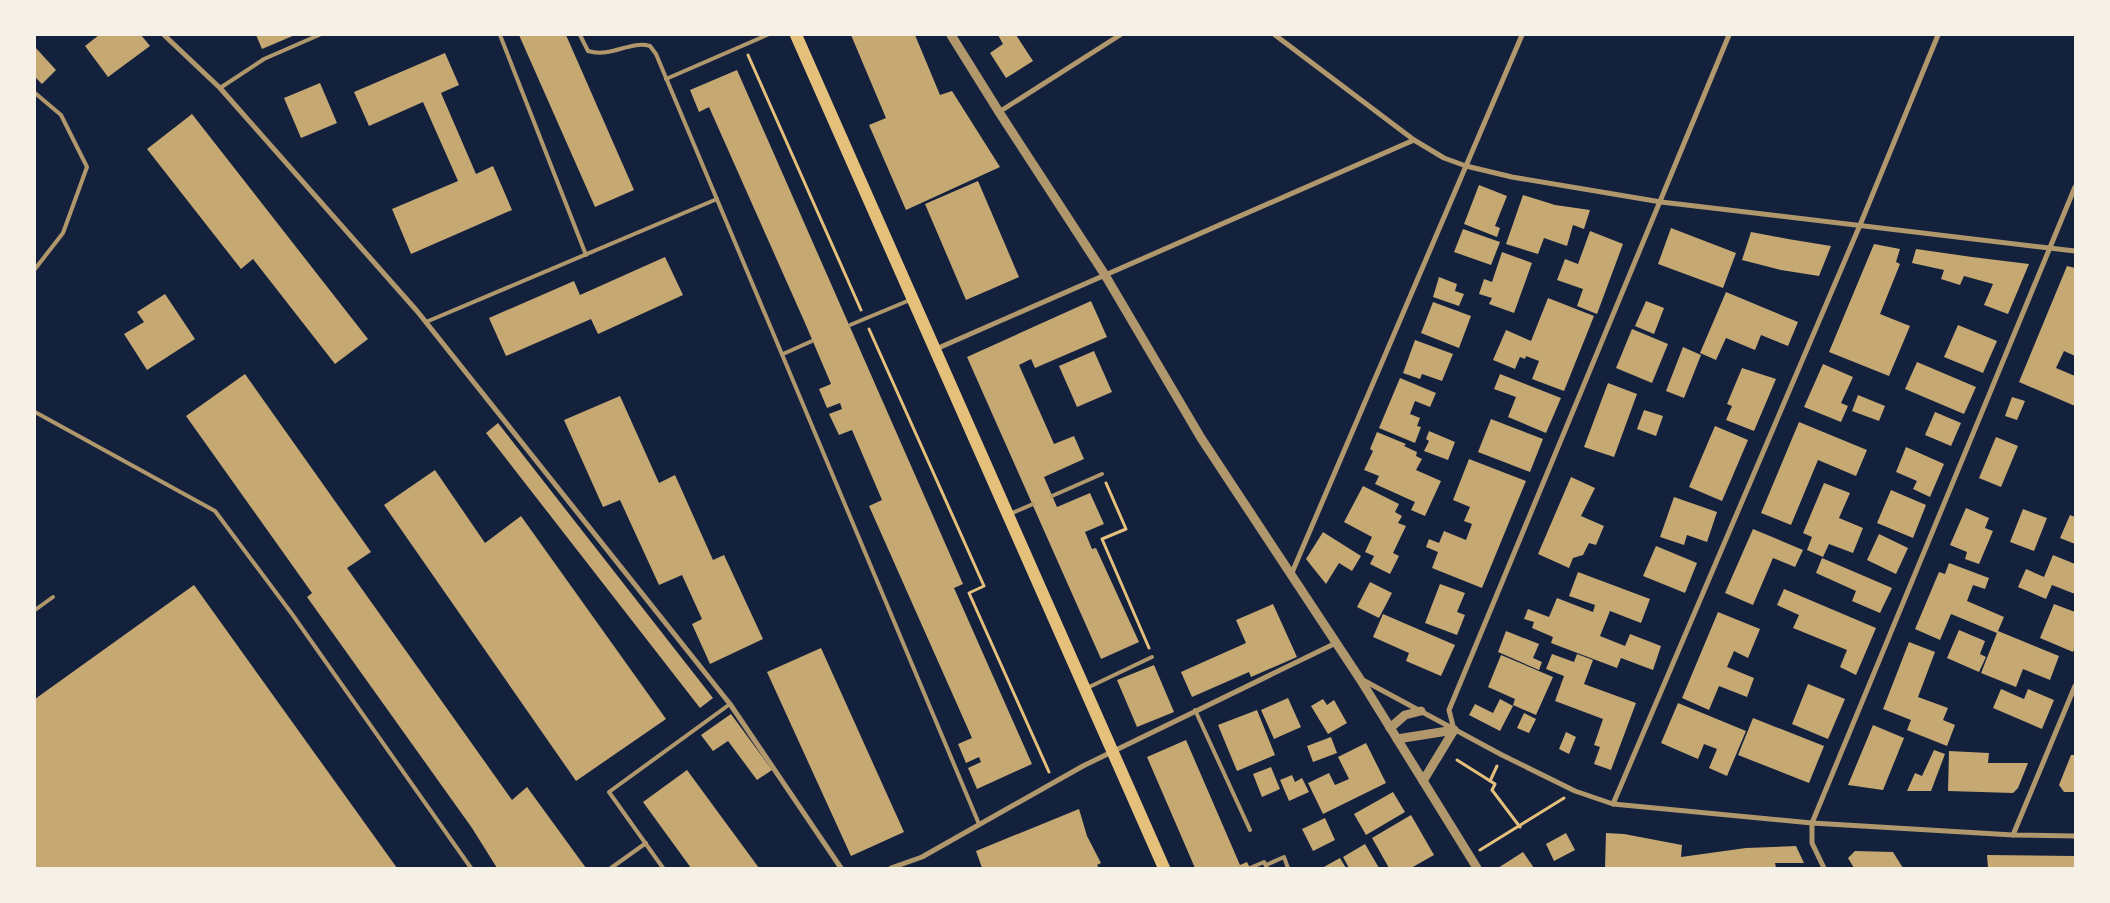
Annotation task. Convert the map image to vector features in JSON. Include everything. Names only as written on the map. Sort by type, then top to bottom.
[{"type":"main road","points":[[796,35],[1164,868]]},
{"type":"street","points":[[164,35],[220,88],[426,322],[730,704],[841,868]]},
{"type":"street","points":[[951,35],[1105,275],[1201,438],[1360,679],[1477,868]]},
{"type":"street","points":[[999,112],[1120,35]]},
{"type":"street","points":[[1275,35],[1414,140],[1444,158],[1466,166],[1512,177],[1660,202],[2075,251]]},
{"type":"street","points":[[1290,575],[1522,35]]},
{"type":"street","points":[[1423,781],[1454,730],[1449,710],[1729,35]]},
{"type":"street","points":[[1613,804],[1860,225],[1938,35]]},
{"type":"street","points":[[935,349],[1414,140]]},
{"type":"street","points":[[1824,868],[1812,843],[1812,823],[2048,248],[2075,187]]},
{"type":"street","points":[[891,868],[922,857],[1053,782],[1195,710],[1336,643]]},
{"type":"street","points":[[1360,679],[1454,730],[1576,791],[1613,804],[1812,823],[2014,835],[2075,836]]},
{"type":"street","points":[[2014,835],[2075,686]]},
{"type":"street","points":[[1390,728],[1405,715],[1421,711]]},
{"type":"street","points":[[1397,739],[1454,730]]},
{"type":"lane","points":[[220,88],[264,59],[319,35]]},
{"type":"lane","points":[[500,35],[586,255]]},
{"type":"lane","points":[[580,35],[588,51],[599,54],[642,44],[650,46],[666,78],[783,354],[979,824]]},
{"type":"lane","points":[[666,78],[767,35]]},
{"type":"lane","points":[[35,93],[61,115],[86,167],[63,233],[35,269]]},
{"type":"lane","points":[[426,322],[717,199]]},
{"type":"lane","points":[[850,325],[913,299]]},
{"type":"lane","points":[[783,354],[812,341]]},
{"type":"lane","points":[[35,412],[215,511],[292,614],[471,868]]},
{"type":"lane","points":[[1052,496],[1102,474]]},
{"type":"lane","points":[[1008,515],[1033,504]]},
{"type":"lane","points":[[35,610],[53,597]]},
{"type":"lane","points":[[1085,689],[1152,657]]},
{"type":"lane","points":[[663,868],[609,792],[730,704]]},
{"type":"lane","points":[[1195,710],[1250,830]]},
{"type":"lane","points":[[611,868],[646,843]]},
{"type":"lane","points":[[1250,868],[1264,862],[1266,866],[1284,857],[1288,868]]},
{"type":"path","points":[[744,45],[984,586],[969,593],[1053,782]]},
{"type":"path","points":[[1102,474],[1126,529],[1102,539],[1152,657]]},
{"type":"path","points":[[1457,760],[1495,784],[1492,790],[1520,826]]},
{"type":"path","points":[[1470,856],[1576,791]]},
{"type":"building","points":[[99,35],[141,35],[150,46],[108,77],[85,46]]},
{"type":"building","points":[[256,35],[295,35],[262,49]]},
{"type":"building","points":[[519,35],[566,35],[634,190],[595,207]]},
{"type":"building","points":[[851,35],[915,35],[940,95],[952,91],[1000,167],[906,210],[869,125],[886,118]]},
{"type":"building","points":[[998,35],[1016,35],[1033,61],[1006,78],[990,53],[1003,44]]},
{"type":"building","points":[[35,47],[56,70],[42,84],[35,77]]},
{"type":"building","points":[[445,53],[459,85],[441,93],[476,174],[493,166],[512,210],[411,254],[392,209],[458,181],[423,102],[369,126],[354,92]]},
{"type":"building","points":[[737,70],[963,584],[954,588],[1032,764],[977,789],[968,768],[981,762],[979,757],[966,763],[958,744],[972,738],[869,506],[882,500],[852,430],[839,435],[829,414],[842,409],[840,403],[827,408],[819,389],[831,384],[805,323],[709,107],[699,112],[690,90]]},
{"type":"building","points":[[320,83],[337,123],[301,138],[284,98]]},
{"type":"building","points":[[192,114],[368,339],[335,364],[253,259],[241,269],[147,149]]},
{"type":"building","points":[[978,181],[1019,277],[966,300],[925,204]]},
{"type":"building","points":[[1479,185],[1507,196],[1495,226],[1500,228],[1497,237],[1464,224]]},
{"type":"building","points":[[1523,195],[1555,205],[1590,210],[1584,229],[1573,225],[1567,246],[1544,238],[1538,254],[1506,244]]},
{"type":"building","points":[[1671,228],[1736,253],[1723,288],[1658,264]]},
{"type":"building","points":[[1463,229],[1500,242],[1491,265],[1454,252]]},
{"type":"building","points":[[1590,231],[1623,244],[1597,314],[1577,306],[1583,289],[1557,280],[1565,259],[1578,264]]},
{"type":"building","points":[[1751,232],[1831,246],[1819,276],[1781,270],[1742,260]]},
{"type":"building","points":[[1874,244],[1900,249],[1896,262],[1900,264],[1880,314],[1910,326],[1889,376],[1829,352]]},
{"type":"building","points":[[1916,249],[2029,264],[2008,314],[1984,305],[1993,284],[1964,276],[1960,285],[1941,279],[1944,270],[1912,263]]},
{"type":"building","points":[[1502,252],[1532,263],[1514,313],[1489,304],[1492,298],[1479,294],[1484,279],[1492,282]]},
{"type":"building","points":[[665,257],[683,295],[598,334],[591,319],[506,356],[489,318],[574,281],[580,295]]},
{"type":"building","points":[[2067,266],[2075,268],[2075,356],[2064,351],[2056,368],[2075,376],[2075,406],[2019,382]]},
{"type":"building","points":[[1439,277],[1457,284],[1455,291],[1464,294],[1459,306],[1433,297]]},
{"type":"building","points":[[1726,292],[1798,322],[1788,346],[1761,335],[1755,350],[1726,338],[1716,360],[1700,353]]},
{"type":"building","points":[[165,294],[195,339],[147,370],[124,334],[144,322],[137,312]]},
{"type":"building","points":[[1548,298],[1594,316],[1564,391],[1532,379],[1539,361],[1526,356],[1525,359],[1520,357],[1515,369],[1493,360],[1506,330],[1531,341]]},
{"type":"building","points":[[1091,301],[1107,337],[1035,368],[1031,359],[1019,365],[1054,444],[1074,436],[1084,459],[1044,477],[1057,507],[1090,493],[1104,524],[1085,532],[1092,549],[1096,548],[1139,642],[1101,659],[967,357]]},
{"type":"building","points":[[1646,301],[1664,308],[1654,334],[1635,326]]},
{"type":"building","points":[[1433,302],[1471,316],[1459,348],[1421,333]]},
{"type":"building","points":[[1958,325],[1997,341],[1983,373],[1944,357]]},
{"type":"building","points":[[1632,329],[1668,344],[1652,383],[1616,368]]},
{"type":"building","points":[[1415,340],[1453,354],[1442,381],[1422,374],[1420,379],[1403,373]]},
{"type":"building","points":[[1683,347],[1701,355],[1684,398],[1666,391]]},
{"type":"building","points":[[1094,351],[1112,392],[1077,407],[1059,366]]},
{"type":"building","points":[[1917,362],[1976,387],[1964,414],[1905,389]]},
{"type":"building","points":[[1823,364],[1853,377],[1841,403],[1848,406],[1841,422],[1804,407]]},
{"type":"building","points":[[1742,368],[1776,379],[1754,431],[1726,420],[1732,406],[1727,404]]},
{"type":"building","points":[[245,374],[371,552],[347,568],[512,800],[527,787],[586,868],[497,868],[472,828],[307,597],[312,593],[186,416]]},
{"type":"building","points":[[1500,374],[1561,398],[1546,433],[1508,417],[1516,397],[1494,389]]},
{"type":"building","points":[[1400,378],[1436,393],[1430,407],[1415,401],[1410,414],[1420,418],[1417,426],[1421,427],[1415,443],[1379,428]]},
{"type":"building","points":[[1608,383],[1637,394],[1614,457],[1584,447]]},
{"type":"building","points":[[1858,395],[1885,406],[1879,421],[1852,411]]},
{"type":"building","points":[[620,396],[659,483],[675,475],[713,560],[724,555],[763,639],[710,664],[692,624],[702,619],[682,575],[659,585],[620,500],[603,507],[564,420]]},
{"type":"building","points":[[2012,397],[2025,401],[2017,420],[2005,416]]},
{"type":"building","points":[[1644,410],[1663,416],[1656,436],[1637,429]]},
{"type":"building","points":[[1935,412],[1961,423],[1951,446],[1925,435]]},
{"type":"building","points":[[1491,419],[1543,439],[1530,472],[1478,452]]},
{"type":"building","points":[[1799,422],[1867,450],[1856,476],[1818,460],[1791,525],[1761,513]]},
{"type":"building","points":[[498,423],[713,698],[700,708],[486,433]]},
{"type":"building","points":[[1715,426],[1748,440],[1722,501],[1689,487]]},
{"type":"building","points":[[1429,431],[1455,442],[1448,460],[1424,451],[1429,441],[1426,439]]},
{"type":"building","points":[[1377,432],[1406,444],[1404,446],[1417,452],[1416,456],[1422,459],[1416,470],[1441,481],[1425,516],[1411,510],[1415,502],[1375,484],[1379,476],[1364,470],[1373,451],[1370,449]]},
{"type":"building","points":[[1996,437],[2018,446],[2001,487],[1979,478]]},
{"type":"building","points":[[1906,447],[1944,464],[1930,497],[1913,489],[1917,481],[1896,472]]},
{"type":"building","points":[[1469,459],[1526,481],[1482,588],[1432,568],[1438,552],[1426,547],[1429,539],[1439,543],[1444,531],[1466,540],[1472,524],[1464,521],[1470,507],[1453,500]]},
{"type":"building","points":[[435,470],[485,543],[521,516],[666,719],[576,781],[384,505]]},
{"type":"building","points":[[1571,477],[1595,488],[1581,516],[1604,526],[1596,545],[1589,543],[1583,555],[1573,558],[1569,568],[1538,554]]},
{"type":"building","points":[[1824,483],[1850,493],[1839,518],[1863,528],[1853,553],[1829,544],[1823,557],[1807,550],[1812,537],[1803,533]]},
{"type":"building","points":[[1363,486],[1399,504],[1395,512],[1402,516],[1398,523],[1406,526],[1393,553],[1399,556],[1390,574],[1370,564],[1374,556],[1365,552],[1372,537],[1344,522]]},
{"type":"building","points":[[1891,490],[1926,505],[1913,538],[1877,523]]},
{"type":"building","points":[[1674,497],[1717,512],[1707,542],[1687,535],[1684,545],[1660,537]]},
{"type":"building","points":[[1966,508],[1989,518],[1985,528],[1993,531],[1979,564],[1965,559],[1967,552],[1950,545]]},
{"type":"building","points":[[2023,509],[2047,518],[2034,551],[2010,542]]},
{"type":"building","points":[[2070,515],[2075,517],[2075,544],[2060,538]]},
{"type":"building","points":[[1753,529],[1803,550],[1795,567],[1773,558],[1753,605],[1725,593]]},
{"type":"building","points":[[1323,532],[1361,556],[1352,571],[1339,563],[1326,584],[1306,559]]},
{"type":"building","points":[[1879,534],[1908,548],[1896,574],[1867,560]]},
{"type":"building","points":[[1656,546],[1697,563],[1685,593],[1643,576]]},
{"type":"building","points":[[2053,555],[2075,564],[2075,594],[2052,585],[2046,599],[2018,587],[2026,569],[2044,577]]},
{"type":"building","points":[[1822,558],[1892,588],[1880,613],[1852,601],[1856,591],[1816,573]]},
{"type":"building","points":[[1949,563],[1989,578],[1985,589],[1973,585],[1967,601],[2004,617],[1998,631],[2059,656],[2050,680],[2023,669],[2016,687],[1981,673],[1997,633],[1951,614],[1940,640],[1915,629],[1939,572],[1945,574]]},
{"type":"building","points":[[1578,572],[1650,599],[1641,623],[1610,611],[1600,636],[1625,646],[1630,634],[1661,646],[1653,670],[1621,658],[1617,668],[1551,643],[1553,637],[1532,628],[1534,622],[1524,619],[1528,609],[1549,617],[1557,598],[1593,612],[1595,605],[1569,596]]},
{"type":"building","points":[[1370,582],[1392,593],[1379,618],[1357,607]]},
{"type":"building","points":[[1440,584],[1465,593],[1457,612],[1465,615],[1457,635],[1425,623]]},
{"type":"building","points":[[194,585],[397,868],[35,868],[35,699]]},
{"type":"building","points":[[1784,589],[1876,628],[1856,675],[1840,667],[1847,650],[1793,628],[1799,615],[1777,605]]},
{"type":"building","points":[[1273,604],[1297,657],[1251,677],[1249,672],[1192,697],[1181,672],[1246,643],[1236,620]]},
{"type":"building","points":[[2054,604],[2075,612],[2075,647],[2073,652],[2040,638]]},
{"type":"building","points":[[1718,612],[1760,629],[1748,658],[1734,651],[1727,667],[1754,678],[1747,697],[1719,686],[1709,710],[1682,698]]},
{"type":"building","points":[[1383,614],[1455,645],[1441,676],[1406,661],[1409,653],[1373,637]]},
{"type":"building","points":[[1959,630],[1985,641],[1980,654],[1986,657],[1979,672],[1947,658]]},
{"type":"building","points":[[1506,631],[1539,644],[1533,658],[1542,662],[1539,670],[1498,652]]},
{"type":"building","points":[[1909,642],[1935,652],[1918,697],[1948,708],[1943,720],[1955,725],[1947,746],[1907,730],[1911,720],[1883,709]]},
{"type":"building","points":[[821,648],[904,832],[851,856],[767,672]]},
{"type":"building","points":[[1552,654],[1574,662],[1577,654],[1593,660],[1584,684],[1636,703],[1611,770],[1594,764],[1600,747],[1594,745],[1603,719],[1555,701],[1564,676],[1546,669]]},
{"type":"building","points":[[1501,655],[1553,677],[1536,715],[1513,705],[1515,699],[1488,687]]},
{"type":"building","points":[[1154,665],[1174,712],[1137,727],[1117,680]]},
{"type":"building","points":[[1808,684],[1845,699],[1828,739],[1792,724]]},
{"type":"building","points":[[2001,689],[2024,699],[2028,689],[2054,700],[2042,729],[1993,708]]},
{"type":"building","points":[[1288,698],[1301,727],[1274,739],[1261,710]]},
{"type":"building","points":[[1323,699],[1327,705],[1334,700],[1347,723],[1328,734],[1311,706]]},
{"type":"building","points":[[1500,699],[1513,706],[1500,731],[1469,715],[1475,704],[1493,713]]},
{"type":"building","points":[[1678,703],[1746,731],[1727,776],[1709,768],[1717,749],[1704,744],[1698,759],[1661,743]]},
{"type":"building","points":[[1257,710],[1275,755],[1237,771],[1218,725]]},
{"type":"building","points":[[1524,713],[1536,719],[1529,733],[1517,728]]},
{"type":"building","points":[[731,714],[772,770],[757,780],[728,741],[713,751],[701,735]]},
{"type":"building","points":[[1753,718],[1824,746],[1809,783],[1738,755]]},
{"type":"building","points":[[1873,725],[1904,738],[1883,790],[1848,785]]},
{"type":"building","points":[[1566,732],[1576,737],[1569,754],[1559,749]]},
{"type":"building","points":[[1331,737],[1337,753],[1313,762],[1307,746]]},
{"type":"building","points":[[1186,740],[1240,865],[1247,862],[1250,868],[1195,868],[1147,757]]},
{"type":"building","points":[[1366,743],[1386,783],[1323,814],[1308,783],[1329,773],[1335,785],[1349,779],[1338,757]]},
{"type":"building","points":[[1934,750],[1945,754],[1931,791],[1907,791],[1915,773],[1922,776]]},
{"type":"building","points":[[1949,751],[1989,753],[1988,763],[2028,763],[2018,788],[2013,793],[1948,791]]},
{"type":"building","points":[[2071,755],[2075,755],[2075,792],[2064,792],[2059,785]]},
{"type":"building","points":[[1271,767],[1280,789],[1262,797],[1253,774]]},
{"type":"building","points":[[687,770],[759,868],[691,868],[643,802]]},
{"type":"building","points":[[1292,775],[1295,782],[1302,778],[1309,792],[1289,801],[1280,780]]},
{"type":"building","points":[[1393,792],[1405,812],[1366,835],[1354,814]]},
{"type":"building","points":[[1079,809],[1087,836],[1101,863],[1097,865],[1099,868],[982,868],[976,851]]},
{"type":"building","points":[[1411,815],[1434,855],[1411,868],[1389,868],[1372,838]]},
{"type":"building","points":[[1325,818],[1335,840],[1313,851],[1302,829]]},
{"type":"building","points":[[1566,833],[1575,850],[1554,861],[1546,844]]},
{"type":"building","points":[[1606,833],[1624,834],[1682,845],[1681,857],[1746,848],[1796,846],[1804,863],[1775,863],[1776,868],[1605,868]]},
{"type":"building","points":[[1365,844],[1379,868],[1349,868],[1343,857]]},
{"type":"building","points":[[1855,851],[1893,852],[1903,868],[1854,868],[1848,858]]},
{"type":"building","points":[[1523,852],[1534,868],[1498,868]]},
{"type":"building","points":[[1987,855],[2075,856],[2075,868],[1988,868]]},
{"type":"building","points":[[1340,858],[1346,868],[1322,868]]}]
